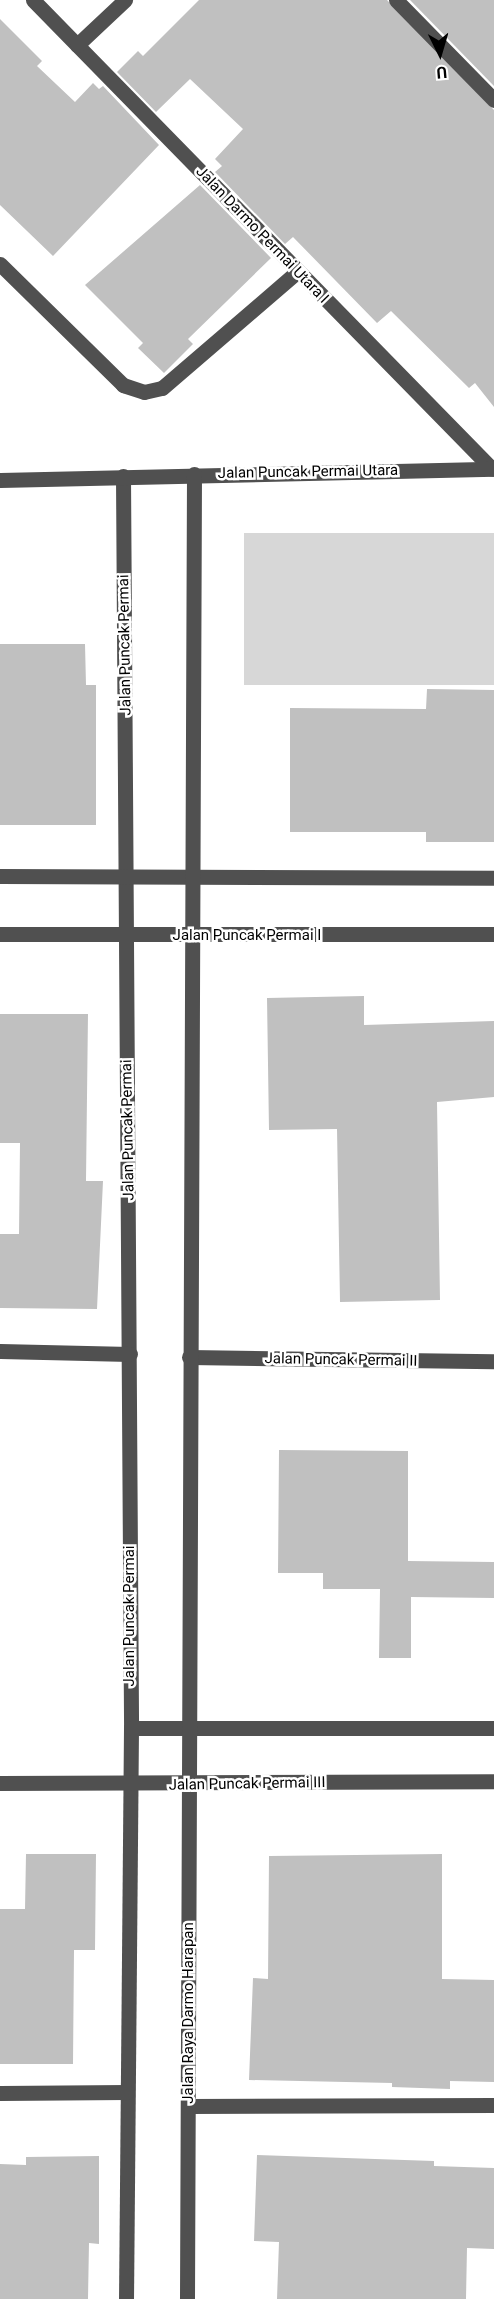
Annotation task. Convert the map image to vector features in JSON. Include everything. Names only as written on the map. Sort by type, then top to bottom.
[{"type":"street","name":"Jalan Darmo Permai Utara I","points":[[33,0],[493,469]]},
{"type":"street","points":[[77,45],[124,0]]},
{"type":"street","points":[[396,0],[494,100]]},
{"type":"street","points":[[0,264],[123,385],[144,392],[162,388],[298,271]]},
{"type":"street","name":"Jalan Puncak Permai Utara","points":[[0,480],[493,469]]},
{"type":"street","points":[[190,1727],[189,1356],[194,474]]},
{"type":"street","name":"Jalan Puncak Permai","points":[[123,476],[128,877],[126,936],[130,1354],[131,1728],[128,1785]]},
{"type":"street","points":[[0,876],[494,878]]},
{"type":"street","name":"Jalan Puncak Permai I","points":[[0,934],[191,937],[494,934]]},
{"type":"street","points":[[0,1351],[130,1354]]},
{"type":"street","name":"Jalan Puncak Permai II","points":[[189,1356],[494,1361]]},
{"type":"street","name":"Jalan Raya Darmo Harapan","points":[[187,2299],[190,1727]]},
{"type":"street","points":[[131,1728],[494,1728]]},
{"type":"street","name":"Jalan Puncak Permai III","points":[[0,1783],[190,1785],[494,1781]]},
{"type":"street","points":[[126,2299],[128,1785]]},
{"type":"street","points":[[0,2093],[127,2092]]},
{"type":"street","points":[[188,2106],[494,2105]]},
{"type":"shaded area","points":[[244,533],[494,533],[494,685],[244,685]]},
{"type":"building","points":[[199,0],[387,0],[494,110],[494,407],[475,383],[469,388],[391,311],[377,323],[293,237],[285,244],[215,172],[222,166],[215,159],[243,129],[190,79],[156,112],[117,72],[138,51],[143,56]]},
{"type":"building","points":[[410,0],[494,0],[494,86]]},
{"type":"building","points":[[0,19],[42,61],[37,66],[75,102],[93,83],[99,89],[103,86],[159,145],[53,256],[0,205]]},
{"type":"building","points":[[200,185],[271,258],[188,339],[193,344],[164,373],[138,348],[143,343],[85,285]]},
{"type":"building","points":[[0,644],[85,644],[86,685],[96,685],[96,825],[0,825]]},
{"type":"building","points":[[427,689],[494,690],[494,842],[426,842],[426,832],[290,832],[290,708],[426,709]]},
{"type":"building","points":[[364,996],[364,1025],[494,1021],[494,1097],[437,1102],[440,1300],[340,1302],[337,1129],[269,1130],[267,998]]},
{"type":"building","points":[[0,1014],[88,1014],[86,1181],[103,1181],[97,1309],[0,1308],[0,1234],[19,1234],[20,1143],[0,1143]]},
{"type":"building","points":[[279,1450],[408,1451],[408,1561],[494,1562],[494,1598],[411,1597],[411,1658],[379,1658],[380,1589],[323,1589],[323,1573],[278,1573]]},
{"type":"building","points":[[26,1854],[96,1854],[95,1950],[74,1950],[73,2064],[0,2064],[0,1909],[25,1909]]},
{"type":"building","points":[[442,1854],[442,1979],[494,1980],[494,2082],[450,2081],[450,2089],[392,2087],[392,2083],[249,2080],[253,1978],[268,1979],[269,1856]]},
{"type":"building","points":[[257,2155],[434,2161],[434,2166],[494,2168],[494,2249],[467,2248],[466,2299],[277,2299],[279,2242],[254,2241]]},
{"type":"building","points":[[99,2156],[99,2244],[89,2243],[88,2299],[0,2299],[0,2164],[26,2165],[26,2157]]}]
